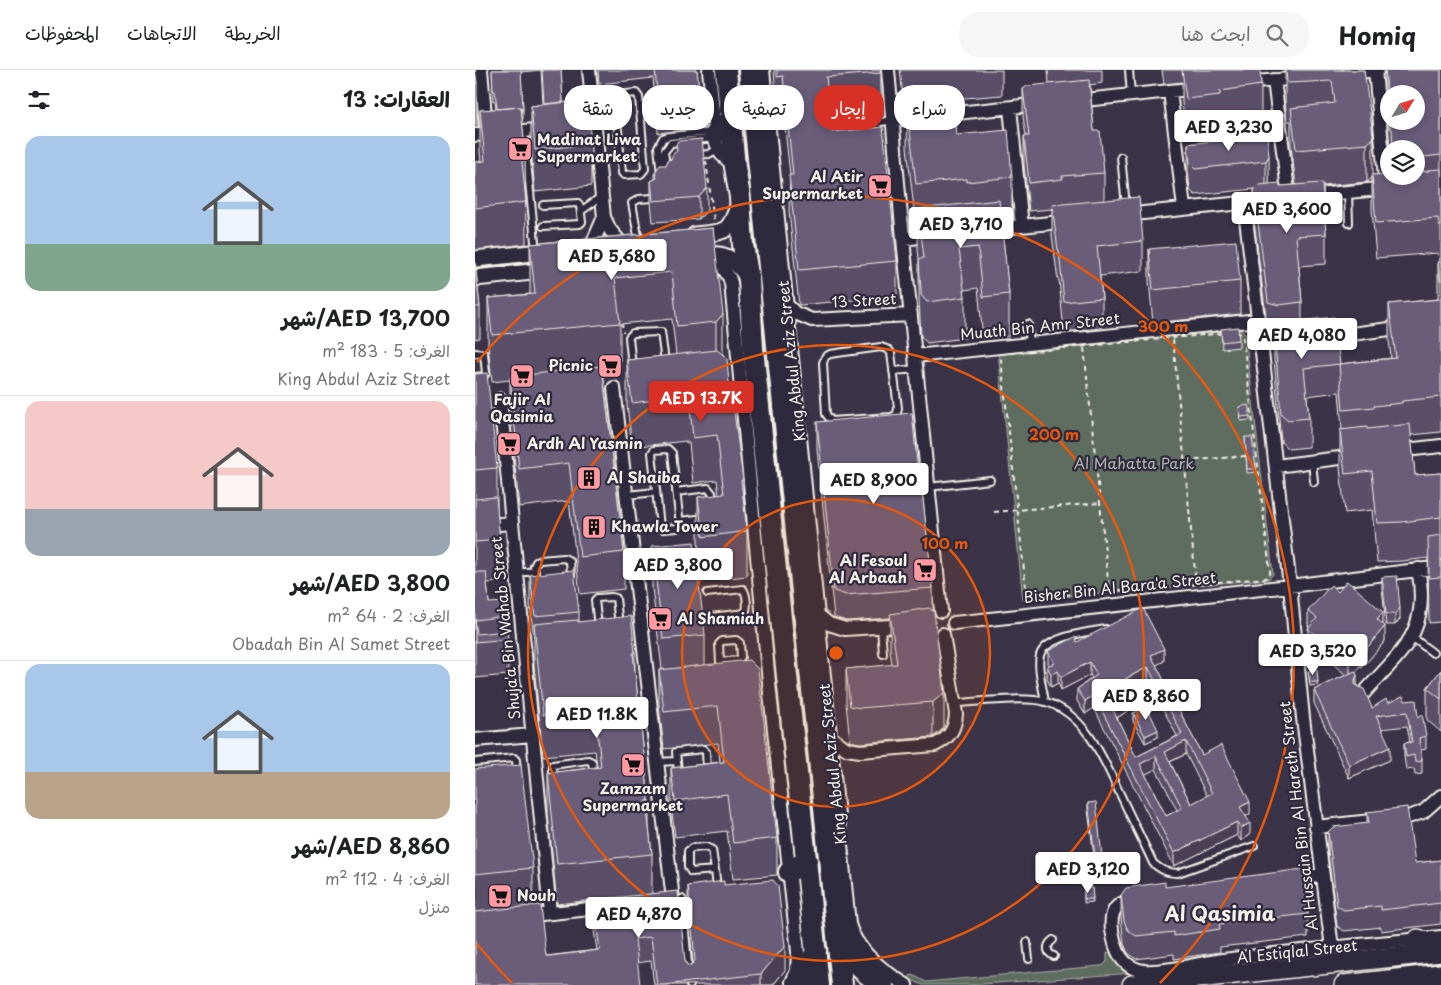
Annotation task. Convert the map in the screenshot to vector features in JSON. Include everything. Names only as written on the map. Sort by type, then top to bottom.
[{"type":"highway","points":[[725,70],[727,85]]},
{"type":"highway","name":"King Abdul Aziz Street","points":[[749,70],[842,985]]},
{"type":"highway","points":[[715,138],[724,126]]},
{"type":"highway","points":[[731,130],[735,167],[741,197],[743,245],[749,280],[753,348],[819,985]]},
{"type":"highway","points":[[758,161],[774,175]]},
{"type":"highway","points":[[777,352],[791,336]]},
{"type":"highway","points":[[733,365],[753,348]]},
{"type":"highway","points":[[789,470],[804,484]]},
{"type":"highway","points":[[755,530],[773,543]]},
{"type":"highway","points":[[771,700],[791,723]]},
{"type":"highway","points":[[783,882],[807,860]]},
{"type":"highway","points":[[835,918],[842,941],[854,961],[883,985]]},
{"type":"highway","points":[[800,985],[817,952]]},
{"type":"main road","points":[[1418,939],[1441,950]]},
{"type":"main road","name":"Al Estiqlal Street","points":[[1131,985],[1441,950]]},
{"type":"main road","points":[[1221,960],[1242,973]]},
{"type":"main road","points":[[1344,985],[1441,974]]},
{"type":"street","points":[[481,70],[481,134],[559,128]]},
{"type":"street","points":[[589,70],[590,85]]},
{"type":"street","points":[[709,70],[715,138],[727,161],[735,167]]},
{"type":"street","name":"King Abdul Aziz Street","points":[[763,70],[791,336],[817,614],[851,932],[867,956],[906,985]]},
{"type":"street","points":[[887,70],[928,486],[935,619],[937,632],[943,634],[951,631],[955,623],[952,615],[945,611],[935,619]]},
{"type":"street","points":[[1107,216],[1391,188],[1377,70],[1339,74]]},
{"type":"street","points":[[1236,84],[1273,80],[1293,74],[1312,76]]},
{"type":"street","points":[[1273,80],[1289,198]]},
{"type":"street","points":[[893,120],[1208,87]]},
{"type":"street","points":[[1170,91],[1183,208]]},
{"type":"street","points":[[1010,108],[1022,226]]},
{"type":"street","points":[[592,130],[604,217],[610,230],[622,244]]},
{"type":"street","points":[[741,197],[731,224],[727,229],[709,233],[685,247],[721,254],[734,260],[749,280]]},
{"type":"street","name":"Al Hussain Bin Al Hareth Street","points":[[1244,202],[1258,320],[1266,346],[1275,460],[1303,718],[1332,948]]},
{"type":"street","points":[[591,247],[604,217]]},
{"type":"street","points":[[973,231],[1079,220]]},
{"type":"street","points":[[903,239],[943,234]]},
{"type":"street","points":[[475,258],[657,240]]},
{"type":"street","points":[[714,254],[731,283],[733,365],[741,390],[761,589],[771,700],[783,882],[793,902],[798,961],[797,971],[790,985]]},
{"type":"street","points":[[475,278],[569,268]]},
{"type":"street","name":"13 Street","points":[[787,305],[800,316],[817,320],[911,315]]},
{"type":"street","name":"13 Street","points":[[791,336],[803,326],[817,320]]},
{"type":"street","name":"Muath Bin Amr Street","points":[[916,362],[1030,344],[1258,320]]},
{"type":"street","points":[[1307,340],[1413,326]]},
{"type":"street","points":[[630,381],[610,388],[627,496],[645,645],[654,690],[657,762],[677,899]]},
{"type":"street","points":[[729,382],[741,390]]},
{"type":"street","name":"Shuja'a Bin Wahab Street","points":[[500,399],[517,573],[530,656],[533,735],[542,791],[550,913]]},
{"type":"street","points":[[1275,460],[1312,461],[1441,446]]},
{"type":"street","points":[[475,526],[512,523]]},
{"type":"street","name":"Bisher Bin Al Bara'a Street","points":[[955,623],[1290,586],[1441,567]]},
{"type":"street","points":[[1363,694],[1412,637],[1417,626],[1423,600],[1418,570]]},
{"type":"street","points":[[817,614],[829,624],[845,629],[915,625]]},
{"type":"street","points":[[821,648],[831,637],[845,629]]},
{"type":"street","points":[[831,736],[847,749],[860,751],[935,745],[944,741],[951,734],[955,725],[955,703],[943,634]]},
{"type":"street","points":[[629,646],[645,645]]},
{"type":"street","points":[[768,665],[758,679],[771,700]]},
{"type":"street","points":[[475,740],[533,735]]},
{"type":"street","points":[[821,792],[833,769],[845,758],[860,751]]},
{"type":"street","points":[[1316,827],[1408,817],[1423,812],[1441,796]]},
{"type":"street","points":[[1274,882],[1322,875]]},
{"type":"street","points":[[783,882],[793,902]]},
{"type":"street","name":"Al Estiqlal Street","points":[[1148,899],[1122,903],[1112,914],[1111,922],[1112,944],[1119,956],[1128,965],[1140,970],[1153,971],[1221,960],[1441,937]]},
{"type":"street","points":[[531,915],[625,905]]},
{"type":"lane","points":[[1129,70],[1131,95]]},
{"type":"lane","points":[[638,94],[645,166],[641,174],[624,175],[622,173],[617,114],[616,96],[638,94]]},
{"type":"lane","points":[[884,121],[893,120]]},
{"type":"lane","points":[[842,130],[840,140],[845,145]]},
{"type":"lane","points":[[877,142],[879,138],[878,130]]},
{"type":"lane","points":[[524,131],[536,252]]},
{"type":"lane","points":[[663,183],[658,147],[663,138],[670,136],[715,138]]},
{"type":"lane","points":[[686,155],[712,153],[715,138]]},
{"type":"lane","points":[[672,158],[670,174],[664,152],[667,145],[674,141],[715,138]]},
{"type":"lane","points":[[1121,158],[1126,214]]},
{"type":"lane","points":[[1348,192],[1349,223]]},
{"type":"lane","points":[[581,211],[601,196]]},
{"type":"lane","points":[[639,242],[632,203],[637,199],[652,198]]},
{"type":"lane","points":[[543,205],[578,203],[581,211],[581,224],[543,226]]},
{"type":"lane","points":[[1028,324],[1030,344]]},
{"type":"lane","points":[[630,381],[632,367],[630,336],[633,333],[660,332],[663,334],[665,362],[655,365]]},
{"type":"lane","points":[[885,348],[891,353],[893,372],[898,408],[895,416],[834,422],[829,420],[826,414],[823,363],[825,357],[830,354],[885,348]]},
{"type":"lane","points":[[475,353],[484,354],[486,373],[484,376],[475,377]]},
{"type":"lane","points":[[893,372],[916,362]]},
{"type":"lane","points":[[632,367],[639,366]]},
{"type":"lane","points":[[668,449],[671,452],[676,492],[680,521],[678,528],[661,528],[653,452],[668,449]]},
{"type":"lane","points":[[1312,461],[1314,482]]},
{"type":"lane","points":[[928,486],[990,480]]},
{"type":"lane","points":[[676,492],[708,488],[713,493],[714,513],[710,518],[680,521]]},
{"type":"lane","points":[[627,496],[657,492]]},
{"type":"lane","points":[[635,556],[655,557],[665,553]]},
{"type":"lane","points":[[564,558],[570,561],[571,575],[570,579],[566,581],[541,584],[536,580],[535,571],[537,560],[564,558]]},
{"type":"lane","points":[[517,573],[535,571]]},
{"type":"lane","points":[[746,600],[761,589]]},
{"type":"lane","points":[[707,594],[745,591],[747,610],[745,613],[710,617]]},
{"type":"lane","points":[[601,632],[598,630],[595,600],[597,598],[615,597],[619,630],[610,631]]},
{"type":"lane","points":[[881,627],[883,654]]},
{"type":"lane","points":[[1045,702],[1040,664],[1041,654],[1047,646],[1055,640],[1110,628]]},
{"type":"lane","points":[[1412,637],[1433,653]]},
{"type":"lane","points":[[955,703],[1031,700],[1045,702],[1058,707],[1069,715],[1085,731],[1098,749],[1153,863],[1160,869],[1178,872],[1254,846]]},
{"type":"lane","points":[[704,750],[706,752],[708,770],[705,772],[680,773],[677,770],[677,761],[676,752],[678,751],[704,750]]},
{"type":"lane","points":[[475,762],[514,758],[516,760],[518,776],[515,780]]},
{"type":"lane","points":[[555,790],[553,765],[590,760],[592,763],[593,783]]},
{"type":"lane","points":[[657,762],[677,761]]},
{"type":"lane","points":[[715,870],[689,871],[687,851],[692,848],[711,848],[713,852],[718,895]]},
{"type":"lane","points":[[677,899],[691,985]]},
{"type":"lane","points":[[1053,940],[1048,945],[1048,949],[1055,956]]},
{"type":"lane","points":[[1027,942],[1029,959]]},
{"type":"path","points":[[705,154],[709,233]]},
{"type":"path","points":[[622,320],[624,339]]},
{"type":"path","points":[[1235,332],[1241,334],[1270,575],[1266,578],[1027,598],[1025,596],[1001,357],[1006,353],[1084,346],[1235,332]]},
{"type":"path","points":[[1173,338],[1196,584]]},
{"type":"path","points":[[1084,346],[1109,590]]},
{"type":"path","points":[[1257,455],[1275,460]]},
{"type":"path","points":[[1097,468],[1247,456]]},
{"type":"path","points":[[994,512],[1100,503]]},
{"type":"green space","name":"Al Mahatta Park","points":[[1240,330],[1245,334],[1273,574],[1269,579],[1023,600],[998,351]]},
{"type":"green space","points":[[768,355],[775,421],[770,421],[763,356]]},
{"type":"green space","points":[[775,425],[782,491],[777,492],[770,426]]},
{"type":"green space","points":[[1112,952],[1133,973],[970,985],[923,985],[909,979],[913,975],[926,982],[1100,966],[1104,965],[1107,961],[1107,953]]},
{"type":"building","points":[[492,70],[521,70],[523,110],[521,110],[521,107],[497,109],[495,91],[493,91]]},
{"type":"building","points":[[542,70],[561,70],[563,102],[544,104]]},
{"type":"building","points":[[655,70],[697,70],[699,85],[656,85]]},
{"type":"building","points":[[777,70],[881,70],[881,73],[826,77],[827,85],[814,85],[814,130],[832,130],[832,132],[883,130],[897,261],[799,270],[789,175],[793,175],[788,130],[804,130],[804,85],[784,85],[783,76],[777,77]]},
{"type":"building","points":[[1182,70],[1260,70],[1261,85],[1220,91],[1220,95],[1186,99]]},
{"type":"building","points":[[1286,70],[1364,70],[1373,135],[1372,140],[1367,144],[1296,150],[1291,108],[1335,103],[1332,81],[1287,83]]},
{"type":"building","points":[[1385,70],[1441,70],[1441,155],[1425,157],[1425,140],[1393,140],[1392,130],[1425,130],[1425,85],[1386,85]]},
{"type":"building","points":[[1089,80],[1094,131],[1100,131],[1104,173],[1062,176],[1063,179],[1029,183],[1024,136],[1029,136],[1023,89],[1027,86]]},
{"type":"building","points":[[564,102],[564,130],[590,130],[591,144],[535,150],[531,106]]},
{"type":"building","points":[[521,107],[525,151],[521,151],[526,202],[475,208],[475,162],[485,161],[480,110]]},
{"type":"building","points":[[910,130],[955,130],[956,135],[1008,130],[1012,177],[967,182],[967,179],[916,184]]},
{"type":"building","points":[[1267,135],[1269,156],[1266,161],[1195,169],[1190,164],[1188,144]]},
{"type":"building","points":[[702,139],[707,188],[699,197],[653,201],[651,181],[657,178],[655,172],[660,165],[666,165],[668,160],[677,151],[676,144],[678,141]]},
{"type":"building","points":[[1441,169],[1441,226],[1439,226],[1438,218],[1376,223],[1372,175],[1380,175],[1380,185],[1425,185],[1425,171]]},
{"type":"building","points":[[1280,183],[1280,186],[1322,183],[1326,234],[1296,236],[1302,302],[1279,305],[1268,302],[1254,190],[1259,185]]},
{"type":"building","points":[[1139,197],[1143,241],[1097,246],[1102,298],[1064,302],[1052,205]]},
{"type":"building","points":[[999,200],[1009,294],[983,297],[978,247],[959,249],[965,297],[927,302],[921,295],[919,259],[924,258],[918,209]]},
{"type":"building","points":[[713,228],[723,314],[716,322],[677,326],[672,272],[615,278],[620,323],[492,335],[488,298],[535,294],[530,244]]},
{"type":"building","points":[[1236,241],[1240,281],[1153,290],[1149,249]]},
{"type":"building","points":[[1438,262],[1441,262],[1441,281],[1440,280]]},
{"type":"building","points":[[475,263],[480,307],[475,307]]},
{"type":"building","points":[[1441,299],[1441,397],[1343,410],[1339,364],[1396,358],[1389,304]]},
{"type":"building","points":[[1334,317],[1340,364],[1304,368],[1309,418],[1288,420],[1281,414],[1274,331],[1279,323]]},
{"type":"building","points":[[1238,327],[1239,340],[1222,342],[1221,329]]},
{"type":"building","points":[[717,350],[727,358],[730,397],[732,397],[743,480],[741,480],[747,531],[703,537],[698,497],[724,494],[717,435],[693,438],[689,398],[686,398],[686,396],[632,403],[627,360]]},
{"type":"building","points":[[602,366],[624,552],[580,557],[569,463],[519,469],[510,377]]},
{"type":"building","points":[[487,373],[497,468],[475,470],[475,374]]},
{"type":"building","points":[[1248,405],[1250,416],[1241,417],[1239,407]]},
{"type":"building","points":[[912,413],[933,588],[846,595],[834,591],[817,422]]},
{"type":"building","points":[[1410,424],[1415,475],[1441,473],[1441,517],[1377,523],[1372,471],[1345,474],[1340,430]]},
{"type":"building","points":[[1245,437],[1252,437],[1256,469],[1247,469]]},
{"type":"building","points":[[496,497],[500,540],[475,542],[475,499]]},
{"type":"building","points":[[1441,535],[1441,577],[1429,578],[1428,537]]},
{"type":"building","points":[[694,542],[705,635],[663,639],[652,546]]},
{"type":"building","points":[[574,570],[579,612],[535,616],[530,575]]},
{"type":"building","points":[[475,572],[486,572],[489,603],[505,602],[506,616],[475,620]]},
{"type":"building","points":[[1397,576],[1400,608],[1395,614],[1386,614],[1382,577]]},
{"type":"building","points":[[1347,581],[1383,612],[1377,619],[1385,626],[1362,654],[1360,652],[1350,664],[1308,629],[1317,618],[1308,611],[1331,585],[1338,592]]},
{"type":"building","points":[[929,608],[934,612],[944,693],[933,702],[860,708],[850,706],[846,669],[897,664],[890,614]]},
{"type":"building","points":[[1143,608],[1164,649],[1151,655],[1202,755],[1221,745],[1250,802],[1240,807],[1250,823],[1241,828],[1237,822],[1174,853],[1094,695],[1085,701],[1077,689],[1097,675],[1090,662],[1061,677],[1058,671],[1051,674],[1047,666],[1054,663],[1048,651],[1075,637],[1077,642]],"holes":[[[1148,667],[1182,734],[1136,757],[1112,708],[1132,695],[1125,679]],[[1186,741],[1212,793],[1191,804],[1165,752]],[[1156,756],[1182,808],[1166,816],[1140,764]]]},
{"type":"building","points":[[631,616],[635,653],[633,653],[649,801],[646,801],[652,854],[557,864],[548,773],[601,767],[595,710],[543,715],[534,624],[578,620],[578,622]]},
{"type":"building","points":[[475,620],[477,634],[507,631],[508,639],[475,642]]},
{"type":"building","points":[[749,660],[758,669],[777,838],[733,843],[727,794],[675,801],[671,768],[724,762],[718,706],[664,712],[659,670]]},
{"type":"building","points":[[1317,670],[1318,682],[1310,682],[1308,671]]},
{"type":"building","points":[[1441,670],[1441,699],[1427,688]]},
{"type":"building","points":[[1355,671],[1357,675],[1355,684],[1364,689],[1372,708],[1386,699],[1388,703],[1403,696],[1405,701],[1416,700],[1418,718],[1422,714],[1426,736],[1419,738],[1422,761],[1415,762],[1414,755],[1406,757],[1404,743],[1412,742],[1407,712],[1376,716],[1390,747],[1349,765],[1314,690]]},
{"type":"building","points":[[1147,707],[1158,730],[1145,736],[1133,713]]},
{"type":"building","points":[[521,765],[533,868],[475,874],[475,769]]},
{"type":"building","points":[[1096,802],[1102,856],[1095,856],[1088,803]]},
{"type":"building","points":[[1407,807],[1415,863],[1441,860],[1441,903],[1381,910],[1381,906],[1344,910],[1337,906],[1328,832],[1333,827],[1369,823],[1367,812]]},
{"type":"building","points":[[1303,869],[1308,914],[1219,924],[1220,929],[1174,936],[1174,932],[1136,936],[1128,930],[1124,921],[1121,895],[1126,888],[1165,882],[1165,887]]},
{"type":"building","points":[[773,880],[778,886],[785,946],[761,974],[657,985],[651,937],[635,939],[640,985],[475,985],[475,912],[540,905],[546,956],[549,956],[600,950],[593,900],[678,891],[685,961],[687,965],[691,966],[695,960],[688,886],[724,881],[724,885]]},
{"type":"building","points":[[1084,888],[1092,888],[1093,899],[1084,899]]},
{"type":"place","name":"Madinat Liwa Supermarket","points":[[520,149]]},
{"type":"place","name":"Al Atir Supermarket","points":[[880,186]]},
{"type":"place","name":"Picnic","points":[[610,366]]},
{"type":"place","name":"Fajir Al Qasimia","points":[[522,376]]},
{"type":"place","name":"Ardh Al Yasmin","points":[[509,444]]},
{"type":"place","name":"Al Shaiba","points":[[589,478]]},
{"type":"place","name":"Khawla Tower","points":[[594,527]]},
{"type":"place","name":"Al Fesoul Al Arbaah","points":[[925,570]]},
{"type":"place","name":"Al Shamiah","points":[[660,619]]},
{"type":"place","name":"Zamzam Supermarket","points":[[633,765]]},
{"type":"place","name":"Nouh","points":[[500,896]]},
{"type":"district","name":"Al Qasimia","points":[[1220,914]]}]
